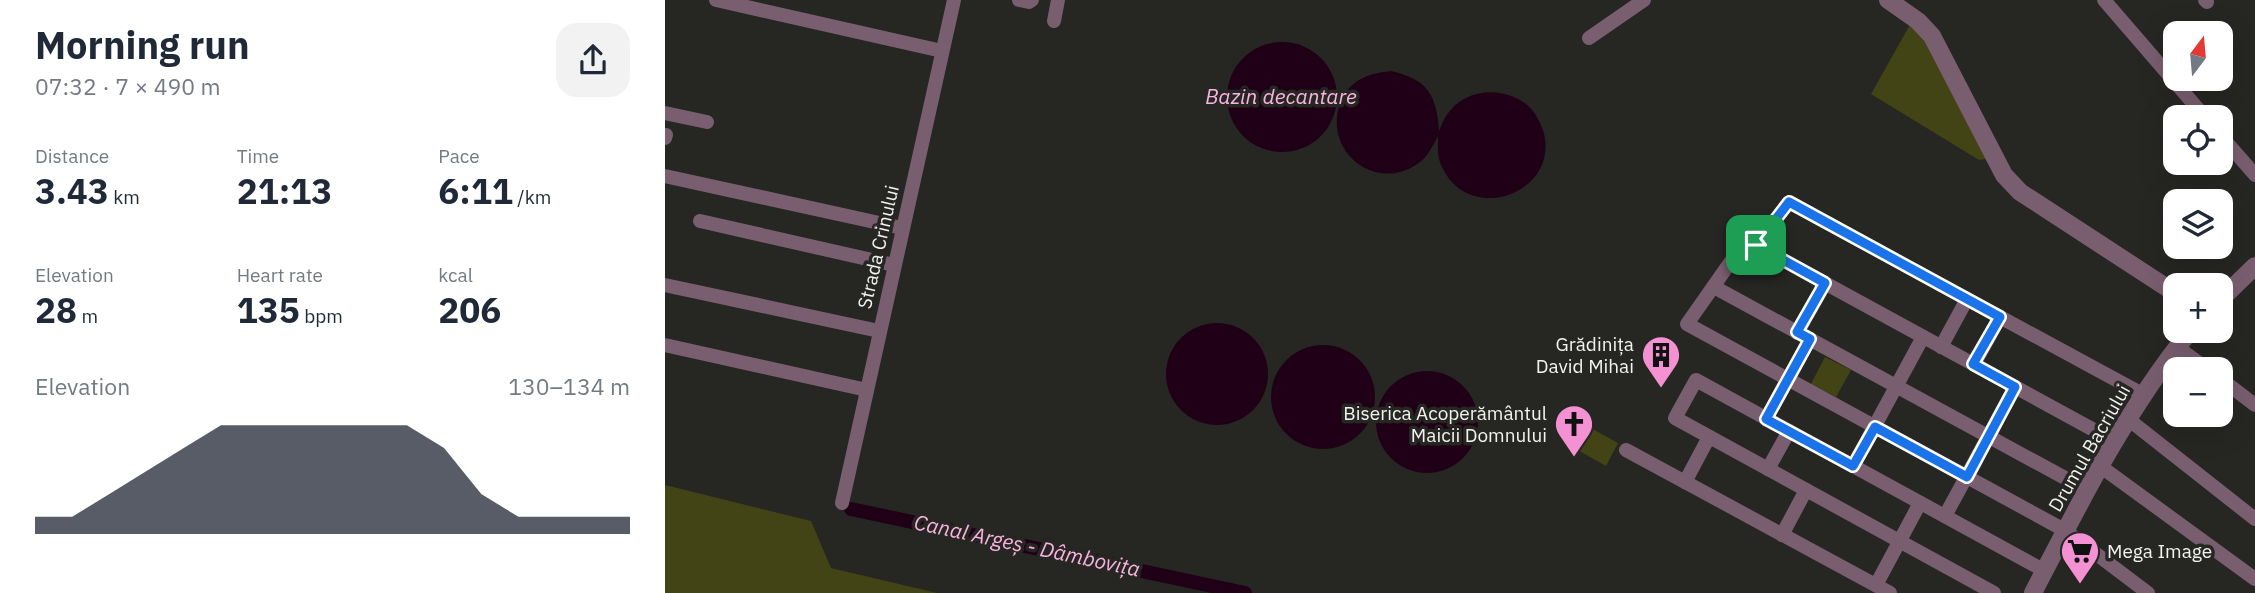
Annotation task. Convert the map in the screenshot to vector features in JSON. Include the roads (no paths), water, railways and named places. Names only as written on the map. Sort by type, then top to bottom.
[{"type":"street","points":[[716,0],[942,51]]},
{"type":"street","name":"Strada Crinului","points":[[842,503],[954,0]]},
{"type":"street","points":[[1019,0],[1032,0]]},
{"type":"street","points":[[1054,21],[1058,0]]},
{"type":"street","points":[[1590,38],[1644,0]]},
{"type":"street","points":[[1888,0],[1918,21],[1932,36],[2004,175],[2011,183],[2059,218],[2163,285]]},
{"type":"street","points":[[2104,0],[2195,105]]},
{"type":"street","points":[[665,113],[707,122]]},
{"type":"street","points":[[2233,150],[2255,175]]},
{"type":"street","points":[[665,176],[902,228]]},
{"type":"street","points":[[1756,245],[1789,202],[2144,395]]},
{"type":"street","points":[[700,221],[894,265]]},
{"type":"street","points":[[2114,442],[1747,240],[1687,324],[2066,531],[2148,593]]},
{"type":"street","points":[[2233,290],[2251,276]]},
{"type":"street","points":[[1766,419],[1788,379],[1825,283]]},
{"type":"street","points":[[665,285],[879,331]]},
{"type":"street","points":[[1714,287],[2087,490]]},
{"type":"street","points":[[1941,347],[1967,299]]},
{"type":"street","points":[[1973,364],[2000,317]]},
{"type":"street","points":[[1853,466],[1923,337]]},
{"type":"street","name":"Drumul Bacriului","points":[[2033,593],[2114,442],[2181,343]]},
{"type":"street","points":[[665,345],[867,390]]},
{"type":"street","points":[[2178,347],[2191,357]]},
{"type":"street","points":[[1994,593],[1675,418],[1696,380],[2045,570]]},
{"type":"street","points":[[1945,516],[2015,387]]},
{"type":"street","points":[[2233,388],[2255,405]]},
{"type":"street","points":[[2128,419],[2255,519]]},
{"type":"street","points":[[1768,470],[1789,431]]},
{"type":"street","points":[[1685,482],[1709,437]]},
{"type":"street","points":[[1626,450],[1890,593]]},
{"type":"street","points":[[2100,466],[2255,579]]},
{"type":"street","points":[[1782,535],[1805,490]]},
{"type":"street","points":[[1876,585],[1920,503]]},
{"type":"water","name":"Bazin decantare","points":[[1282,42],[1303,46],[1321,58],[1333,76],[1337,97],[1333,118],[1321,136],[1303,148],[1282,152],[1261,148],[1243,136],[1231,118],[1227,97],[1231,76],[1243,58],[1261,46]]},
{"type":"water","points":[[1391,71],[1413,79],[1428,91],[1436,108],[1439,131],[1453,107],[1472,95],[1494,92],[1516,98],[1526,104],[1543,130],[1545,152],[1539,170],[1527,185],[1510,194],[1491,198],[1472,195],[1455,185],[1440,163],[1438,136],[1431,150],[1420,162],[1403,171],[1386,174],[1370,170],[1356,162],[1345,150],[1338,135],[1337,117],[1342,99],[1351,86],[1362,78]]},
{"type":"water","points":[[1217,323],[1237,326],[1260,345],[1265,354],[1268,374],[1265,394],[1246,417],[1237,422],[1217,425],[1197,422],[1174,403],[1169,394],[1166,374],[1169,354],[1188,331],[1197,326]]},
{"type":"water","points":[[1323,345],[1343,349],[1360,360],[1371,377],[1375,397],[1371,417],[1360,434],[1343,445],[1323,449],[1303,445],[1286,434],[1275,417],[1271,397],[1275,377],[1286,360],[1303,349]]},
{"type":"water","points":[[1427,371],[1456,379],[1470,393],[1478,422],[1470,451],[1456,465],[1427,473],[1398,465],[1384,451],[1376,422],[1384,393],[1398,379]]},
{"type":"waterway","name":"Canal Argeș - Dâmbovița","points":[[851,509],[1245,593]]},
{"type":"place","name":"Grădinița David Mihai","points":[[1661,389]]},
{"type":"place","name":"Biserica Acoperământul Maicii Domnului","points":[[1574,458]]},
{"type":"place","name":"Mega Image","points":[[2080,585]]}]
